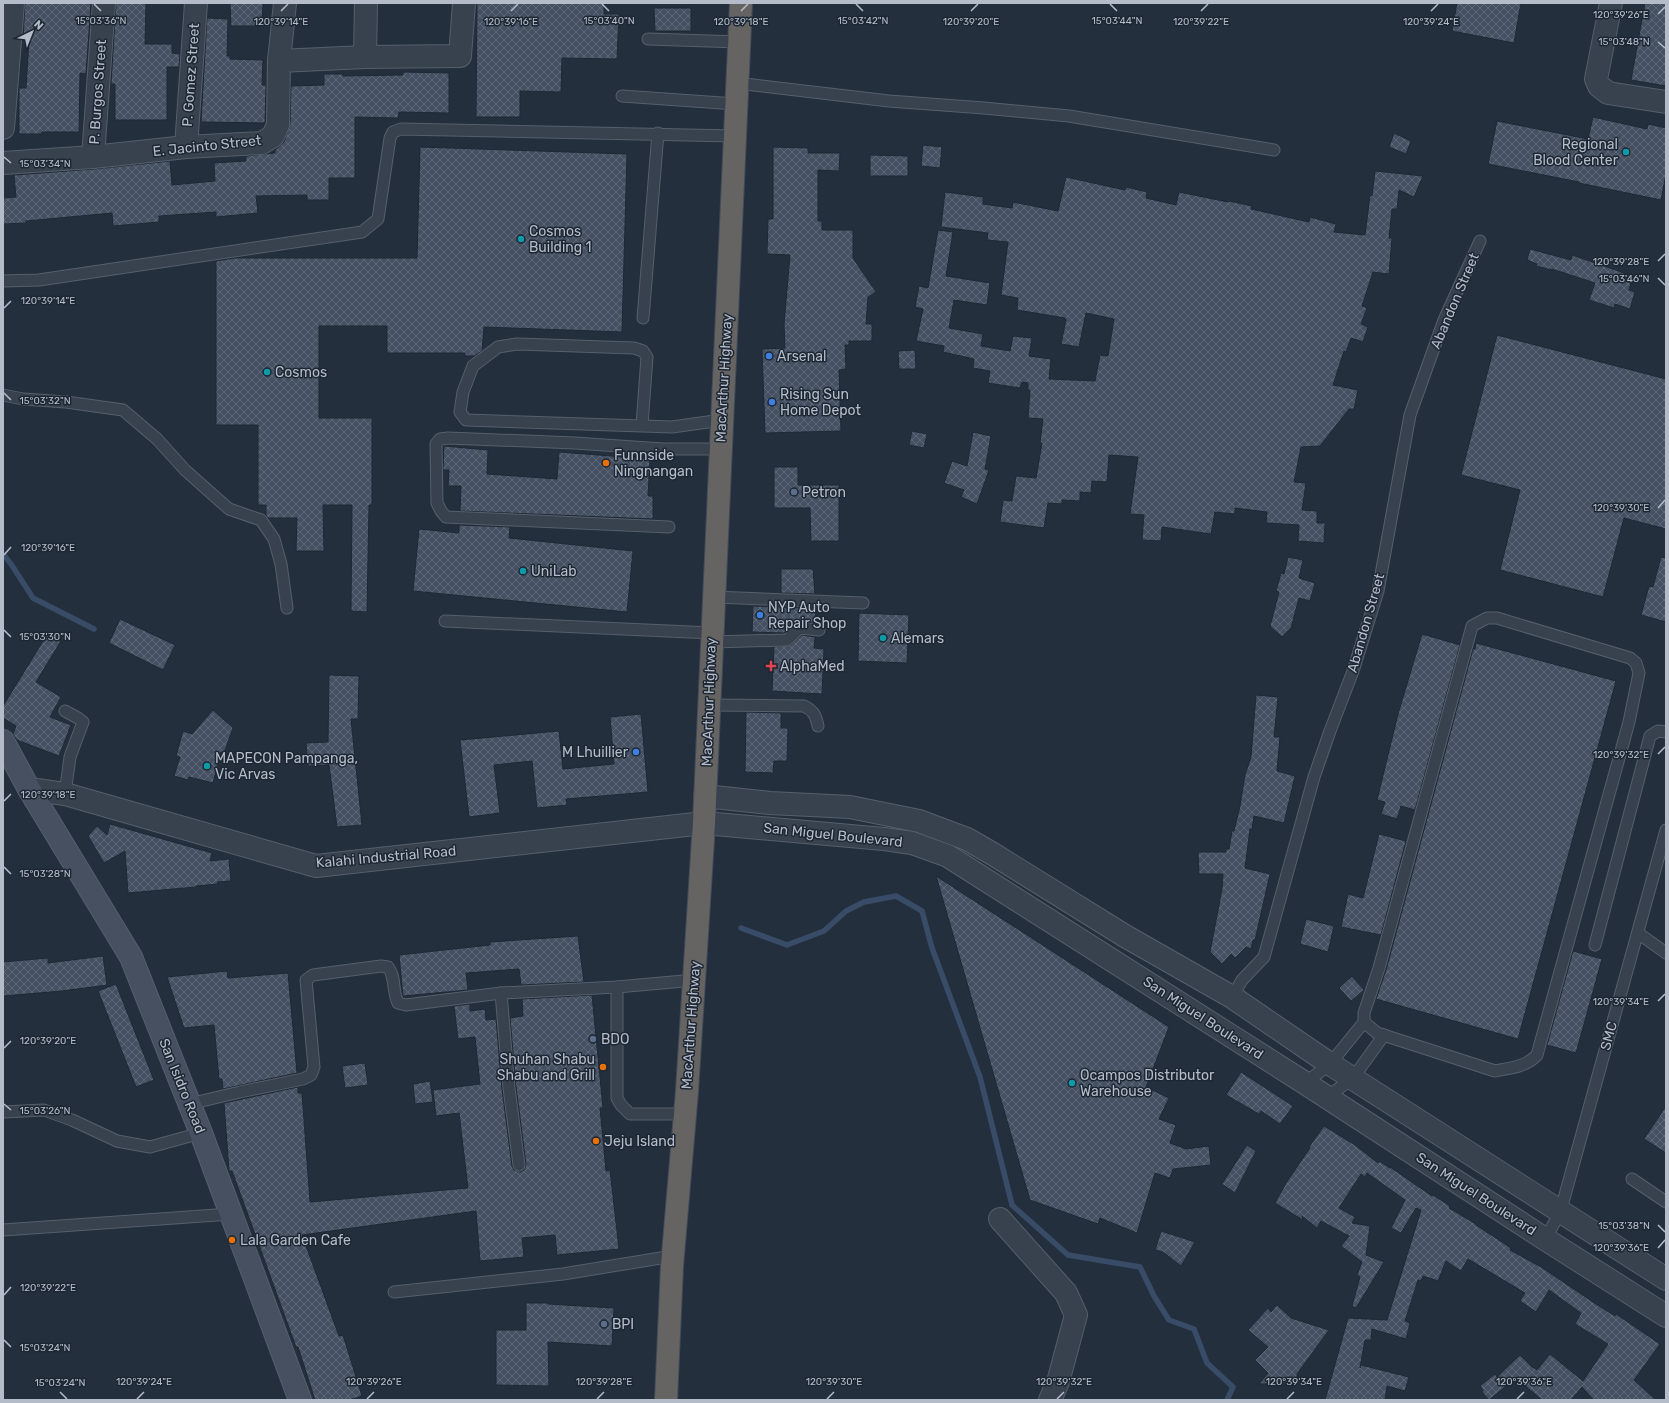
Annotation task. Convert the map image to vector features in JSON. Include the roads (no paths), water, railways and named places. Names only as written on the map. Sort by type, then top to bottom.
[{"type":"highway","name":"MacArthur Highway","points":[[666,1400],[673,1256],[695,980],[704,823],[741,3]]},
{"type":"main road","name":"San Isidro Road","points":[[3,741],[29,789],[131,957],[201,1133],[300,1400]]},
{"type":"main road","name":"San Isidro Road","points":[[3,771],[29,789]]},
{"type":"street","points":[[3,128],[13,3]]},
{"type":"street","name":"P. Burgos Street","points":[[93,157],[104,3]]},
{"type":"street","name":"P. Gomez Street","points":[[186,147],[196,3]]},
{"type":"street","name":"E. Jacinto Street","points":[[3,163],[93,157],[186,147],[262,143],[273,136],[278,125],[279,61],[285,3]]},
{"type":"street","points":[[365,57],[366,3]]},
{"type":"street","points":[[279,61],[365,57],[460,56],[464,3]]},
{"type":"street","points":[[1611,3],[1596,78],[1599,86],[1608,92],[1666,102]]},
{"type":"street","name":"Kalahi Industrial Road","points":[[29,789],[65,794],[316,866],[704,823]]},
{"type":"street","name":"San Miguel Boulevard","points":[[705,796],[770,803],[850,807],[904,817],[937,827],[967,840],[993,854],[1125,936],[1232,997],[1330,1064],[1560,1213],[1666,1279]]},
{"type":"street","name":"San Miguel Boulevard","points":[[704,823],[811,834],[863,837],[912,843],[948,856],[1327,1097],[1545,1239],[1663,1308]]},
{"type":"street","points":[[1113,960],[1125,936]]},
{"type":"street","points":[[1217,1028],[1232,997]]},
{"type":"street","points":[[1000,1219],[1066,1294],[1076,1315],[1058,1382],[1050,1400]]},
{"type":"lane","points":[[648,39],[739,42]]},
{"type":"lane","points":[[622,96],[737,93],[889,101],[984,108],[1069,116],[1274,150]]},
{"type":"lane","points":[[3,281],[39,280],[362,232],[378,219],[390,138],[393,132],[401,129],[658,133],[735,136]]},
{"type":"lane","points":[[643,318],[658,133]]},
{"type":"lane","name":"Abandon Street","points":[[1232,997],[1242,980],[1264,957],[1314,777],[1353,671],[1378,591],[1410,415],[1444,320],[1480,241]]},
{"type":"lane","points":[[642,425],[647,357],[643,351],[634,348],[516,344],[498,347],[473,366],[463,392],[460,412],[466,420],[672,427],[722,420]]},
{"type":"lane","points":[[3,395],[23,399],[66,402],[123,410],[157,439],[185,470],[229,509],[261,520],[274,540],[281,564],[287,608]]},
{"type":"lane","points":[[669,527],[446,517],[437,503],[436,444],[440,439],[448,438],[576,443],[663,449],[720,449]]},
{"type":"lane","points":[[714,597],[863,603]]},
{"type":"lane","points":[[1305,1083],[1330,1064],[1364,1022],[1364,1013],[1379,968],[1472,626],[1487,618],[1497,618],[1630,658],[1636,663],[1639,673],[1628,722],[1537,1055],[1531,1061],[1523,1064],[1495,1070],[1377,1033],[1364,1022]]},
{"type":"lane","points":[[445,621],[787,640],[800,628],[819,630]]},
{"type":"lane","points":[[709,705],[804,706],[816,715],[818,726]]},
{"type":"lane","points":[[65,711],[83,722],[70,757],[65,794]]},
{"type":"lane","points":[[1595,945],[1650,736],[1658,731],[1666,732]]},
{"type":"lane","name":"SMC","points":[[1545,1239],[1560,1213],[1665,836]]},
{"type":"lane","points":[[1638,933],[1666,952]]},
{"type":"lane","points":[[189,1104],[303,1079],[311,1075],[314,1067],[306,980],[313,975],[381,966],[388,967],[393,973],[394,996],[398,1004],[406,1005],[501,993],[617,987],[695,980]]},
{"type":"lane","points":[[617,987],[617,1098],[621,1105],[630,1114],[685,1114]]},
{"type":"lane","points":[[501,993],[509,1088],[519,1165]]},
{"type":"lane","points":[[1327,1097],[1353,1078],[1384,1035]]},
{"type":"lane","points":[[3,1112],[44,1110],[72,1120],[117,1141],[150,1147],[201,1133]]},
{"type":"lane","points":[[1632,1179],[1666,1202]]},
{"type":"lane","points":[[3,1230],[231,1214]]},
{"type":"lane","points":[[394,1292],[563,1274],[673,1256]]},
{"type":"waterway","points":[[3,554],[33,598],[94,629]]},
{"type":"waterway","points":[[741,928],[787,945],[824,931],[846,911],[864,902],[896,896],[922,911],[932,948],[980,1077],[1012,1205],[1068,1255],[1140,1267],[1154,1296],[1169,1320],[1194,1329],[1207,1363],[1233,1387],[1227,1400]]},
{"type":"place","name":"Regional Blood Center","points":[[1626,152]]},
{"type":"place","name":"Cosmos Building 1","points":[[521,239]]},
{"type":"place","name":"Arsenal","points":[[769,356]]},
{"type":"place","name":"Cosmos","points":[[267,372]]},
{"type":"place","name":"Rising Sun Home Depot","points":[[772,402]]},
{"type":"place","name":"Funnside Ningnangan","points":[[606,463]]},
{"type":"place","name":"Petron","points":[[794,492]]},
{"type":"place","name":"UniLab","points":[[523,571]]},
{"type":"place","name":"NYP Auto Repair Shop","points":[[760,615]]},
{"type":"place","name":"Alemars","points":[[883,638]]},
{"type":"place","name":"AlphaMed","points":[[771,666]]},
{"type":"place","name":"M Lhuillier","points":[[636,752]]},
{"type":"place","name":"MAPECON Pampanga, Vic Arvas","points":[[207,766]]},
{"type":"place","name":"BDO","points":[[593,1039]]},
{"type":"place","name":"Shuhan Shabu Shabu and Grill","points":[[603,1067]]},
{"type":"place","name":"Ocampos Distributor Warehouse","points":[[1072,1083]]},
{"type":"place","name":"Jeju Island","points":[[596,1141]]},
{"type":"place","name":"Lala Garden Cafe","points":[[232,1240]]},
{"type":"place","name":"BPI","points":[[604,1324]]}]
